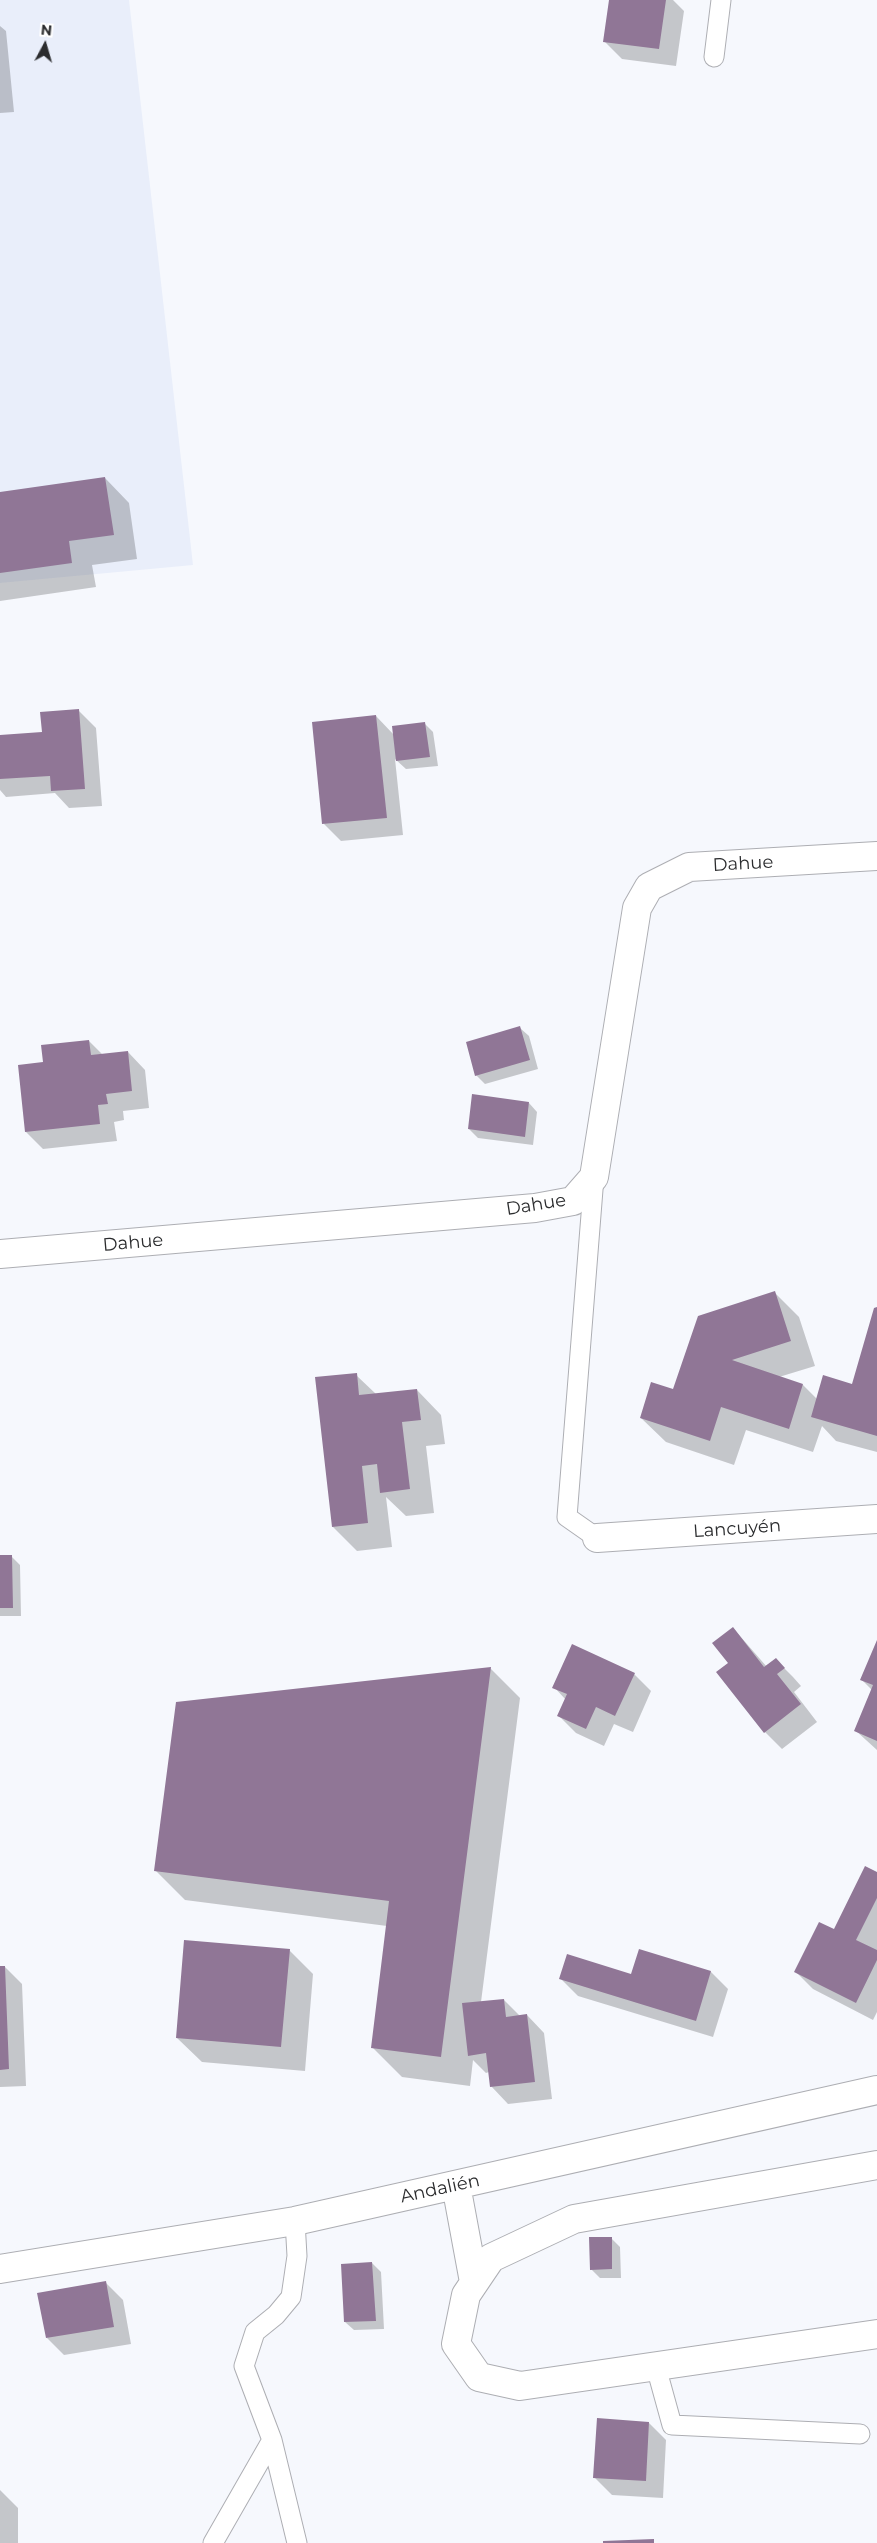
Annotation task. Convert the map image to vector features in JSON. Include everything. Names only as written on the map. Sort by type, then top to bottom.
[{"type":"street","name":"Dahue","points":[[0,1254],[535,1208],[573,1201],[594,1177],[637,908],[649,887],[690,866],[877,856]]},
{"type":"street","name":"Lancuyén","points":[[597,1538],[877,1520]]},
{"type":"street","name":"Andalién","points":[[0,2269],[295,2221],[877,2090]]},
{"type":"street","points":[[877,2165],[574,2219],[491,2258],[466,2295],[456,2344],[479,2377],[520,2386],[877,2334]]},
{"type":"street","points":[[456,2185],[474,2282]]},
{"type":"lane","points":[[714,57],[720,0]]},
{"type":"lane","points":[[594,1177],[567,1518],[597,1538]]},
{"type":"lane","points":[[295,2221],[297,2256],[291,2296],[276,2315],[255,2332],[244,2366],[272,2440],[296,2543]]},
{"type":"lane","points":[[656,2367],[672,2425],[860,2434]]},
{"type":"lane","points":[[213,2543],[272,2440]]},
{"type":"shaded area","points":[[0,0],[129,0],[193,565],[0,583]]},
{"type":"building","points":[[609,0],[666,0],[659,49],[603,42]]},
{"type":"building","points":[[105,477],[114,535],[69,541],[72,563],[0,573],[0,492]]},
{"type":"building","points":[[79,709],[85,789],[51,791],[50,776],[0,779],[0,735],[42,732],[40,712]]},
{"type":"building","points":[[376,715],[387,818],[322,824],[312,722]]},
{"type":"building","points":[[425,722],[430,757],[396,761],[392,726]]},
{"type":"building","points":[[520,1026],[530,1060],[475,1076],[466,1042]]},
{"type":"building","points":[[89,1040],[91,1055],[128,1051],[132,1091],[106,1094],[108,1104],[98,1105],[100,1124],[25,1132],[18,1065],[43,1062],[41,1045]]},
{"type":"building","points":[[472,1094],[529,1102],[525,1137],[468,1129]]},
{"type":"building","points":[[775,1291],[791,1341],[732,1360],[803,1384],[789,1429],[721,1407],[710,1441],[640,1418],[651,1382],[673,1389],[698,1316]]},
{"type":"building","points":[[877,1307],[877,1436],[811,1417],[823,1375],[852,1384],[874,1308]]},
{"type":"building","points":[[357,1373],[359,1395],[417,1389],[421,1420],[402,1422],[410,1489],[380,1493],[377,1464],[362,1466],[368,1523],[332,1527],[315,1377]]},
{"type":"building","points":[[0,1555],[12,1555],[13,1608],[0,1608]]},
{"type":"building","points":[[733,1627],[764,1667],[776,1658],[785,1668],[777,1674],[801,1704],[764,1733],[716,1672],[728,1663],[712,1643]]},
{"type":"building","points":[[877,1640],[877,1741],[854,1731],[873,1685],[860,1680]]},
{"type":"building","points":[[572,1644],[635,1673],[615,1716],[596,1707],[586,1729],[557,1716],[567,1694],[552,1688]]},
{"type":"building","points":[[491,1667],[441,2057],[371,2048],[389,1901],[154,1871],[176,1702]]},
{"type":"building","points":[[865,1866],[877,1872],[877,1898],[856,1940],[877,1950],[877,1960],[856,2003],[794,1972],[819,1922],[834,1929]]},
{"type":"building","points":[[184,1940],[290,1949],[281,2047],[176,2038]]},
{"type":"building","points":[[639,1949],[711,1971],[696,2021],[559,1979],[567,1954],[631,1974]]},
{"type":"building","points":[[0,1966],[5,1966],[9,2069],[0,2070]]},
{"type":"building","points":[[504,1999],[506,2017],[527,2014],[535,2082],[490,2087],[486,2053],[468,2056],[462,2003]]},
{"type":"building","points":[[589,2237],[612,2237],[612,2269],[590,2270]]},
{"type":"building","points":[[372,2262],[376,2321],[344,2322],[341,2264]]},
{"type":"building","points":[[106,2281],[114,2327],[46,2338],[37,2293]]},
{"type":"building","points":[[597,2418],[649,2422],[646,2481],[593,2478]]},
{"type":"building","points":[[654,2539],[654,2543],[603,2543],[603,2541]]}]
